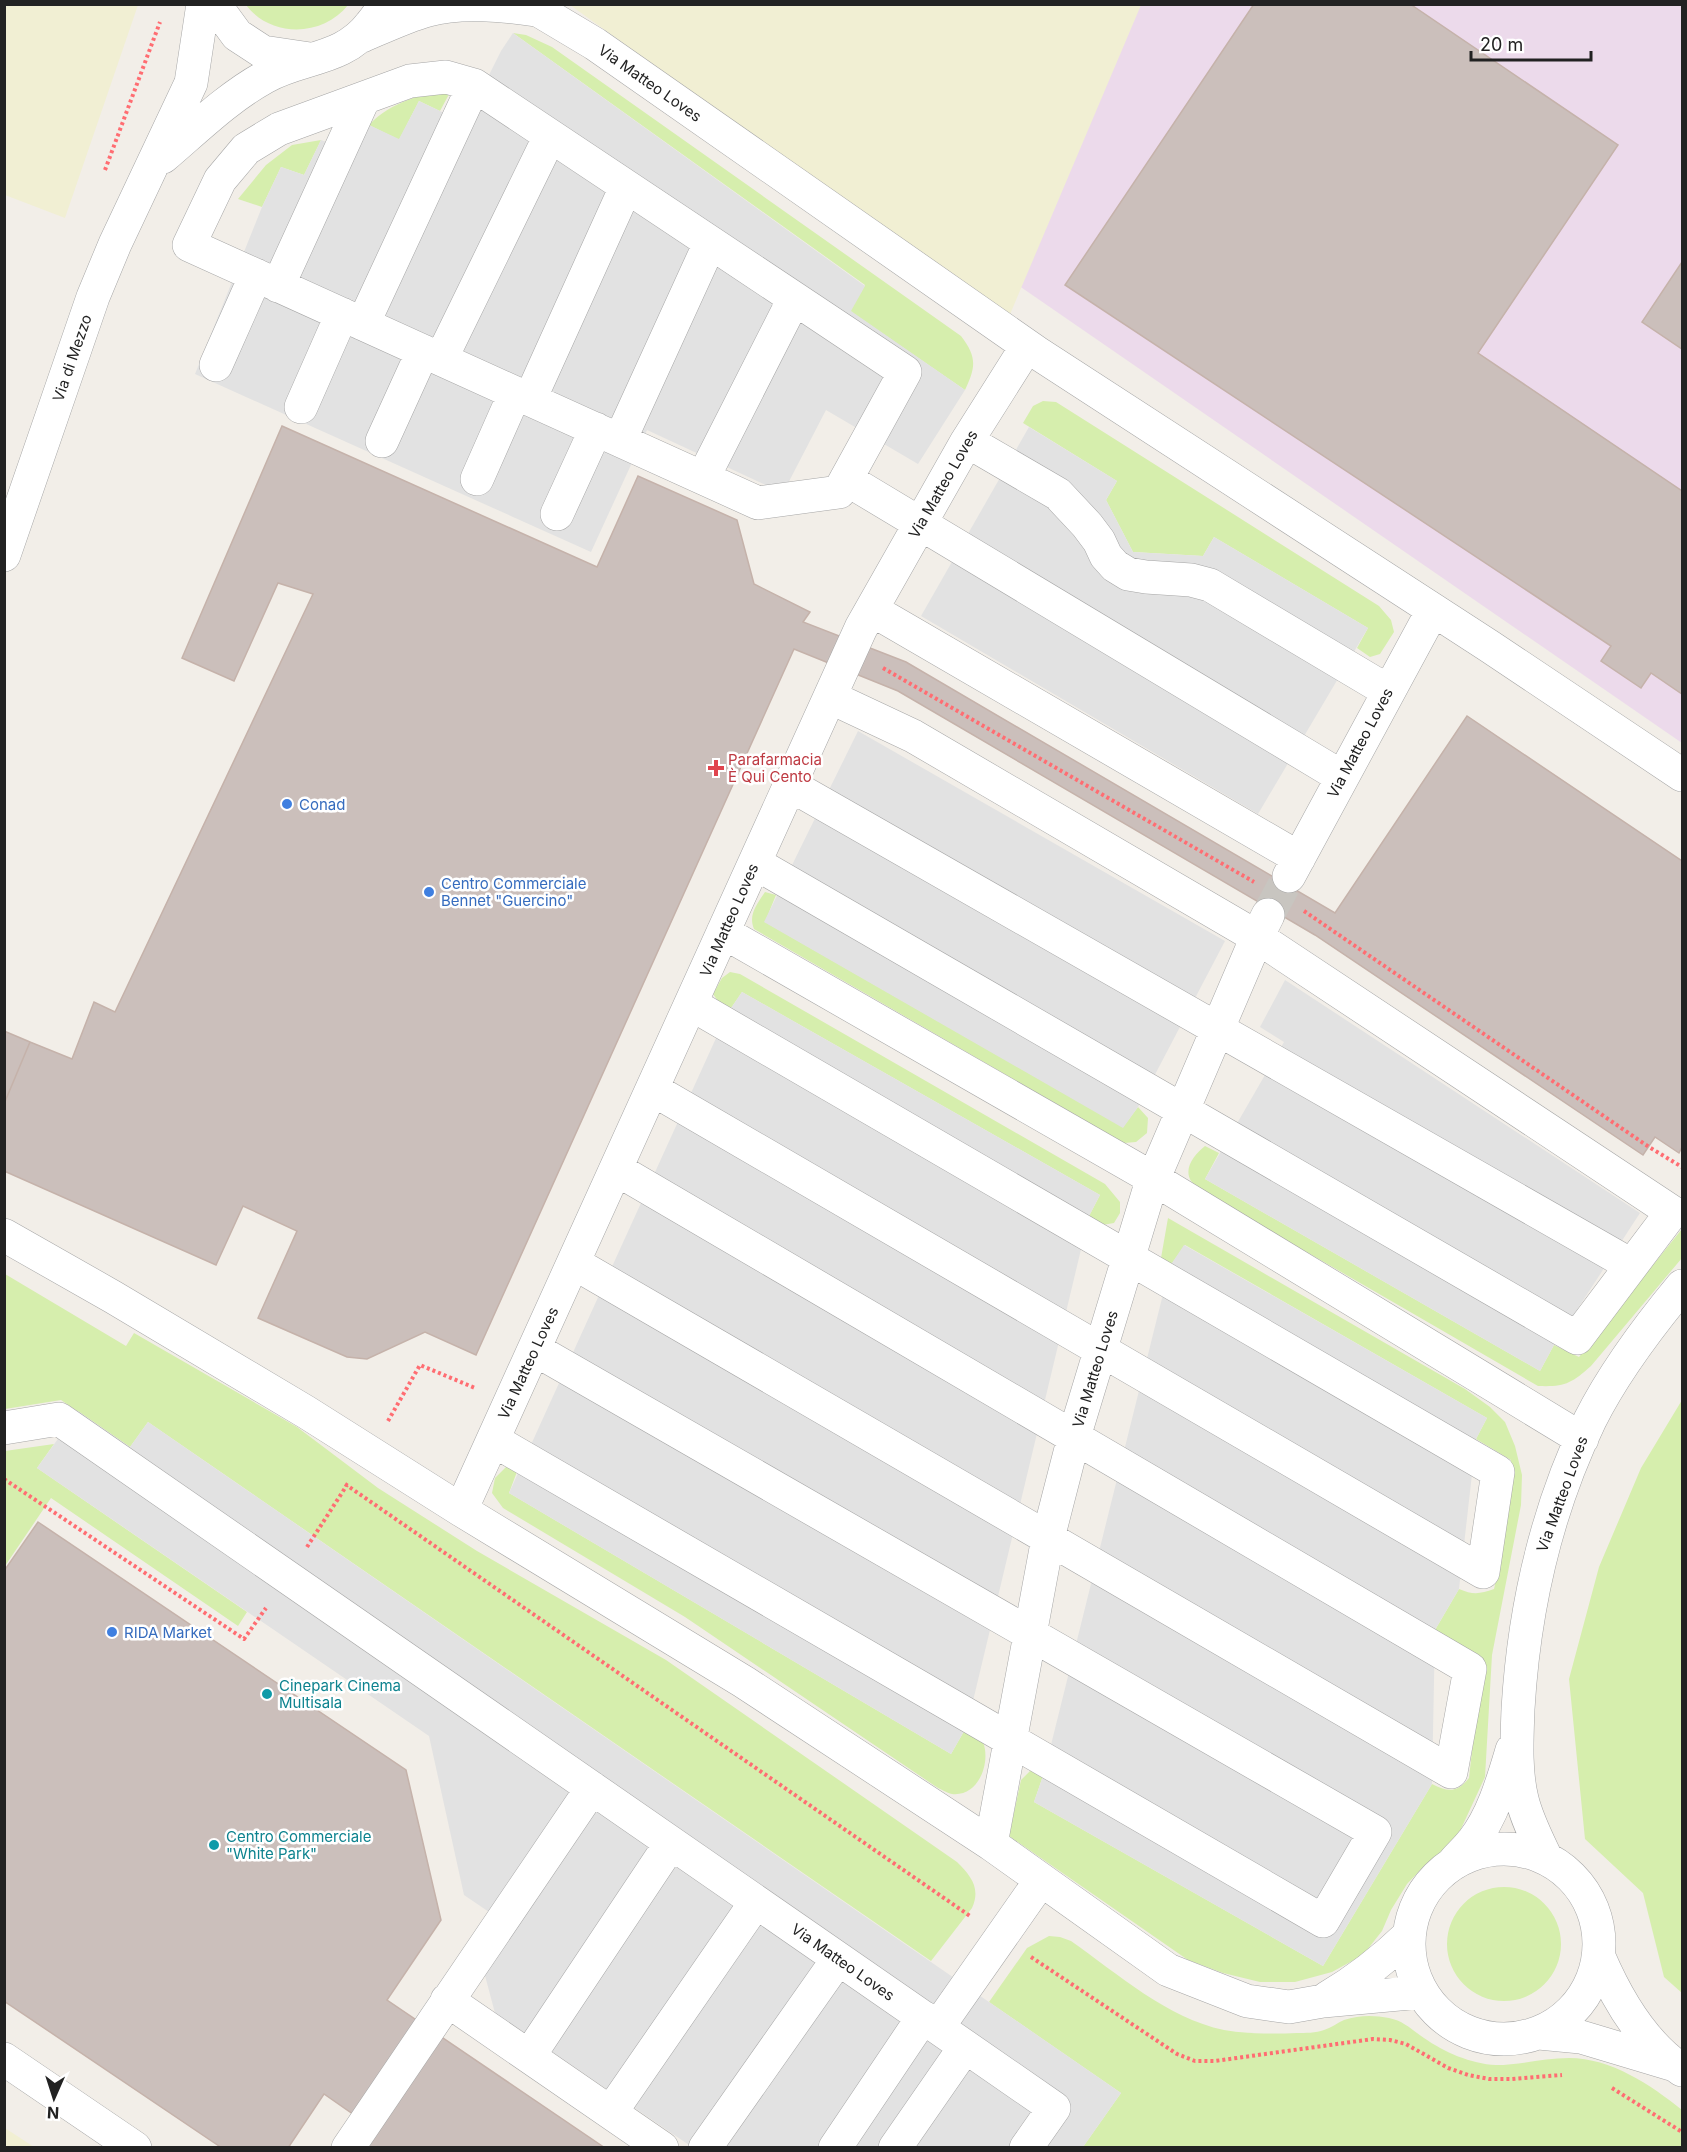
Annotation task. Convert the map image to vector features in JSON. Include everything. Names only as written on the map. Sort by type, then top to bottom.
[{"type":"street","name":"Via di Mezzo","points":[[4,555],[93,297],[115,244],[191,83],[203,4]]},
{"type":"street","points":[[217,4],[218,9],[237,35],[263,52],[312,60]]},
{"type":"street","points":[[362,36],[381,11],[383,4]]},
{"type":"street","name":"Via Matteo Loves","points":[[362,36],[429,9],[457,6],[532,7],[595,44],[1027,346],[1683,775]]},
{"type":"street","name":"Via di Mezzo","points":[[153,166],[218,109],[266,76],[343,50],[362,36]]},
{"type":"street","points":[[446,76],[474,85],[905,372],[839,492],[758,503],[189,245],[220,180],[246,149],[279,129],[410,81],[446,76]]},
{"type":"street","points":[[301,407],[352,319],[474,85]]},
{"type":"street","points":[[216,365],[267,280],[364,98]]},
{"type":"street","points":[[382,441],[432,355],[550,136]]},
{"type":"street","points":[[477,479],[522,396],[626,187]]},
{"type":"street","points":[[556,514],[608,435],[710,243]]},
{"type":"street","points":[[703,478],[794,299]]},
{"type":"street","name":"Via Matteo Loves","points":[[461,1510],[861,628],[967,441],[1027,346]]},
{"type":"street","points":[[967,441],[1058,494],[1087,525],[1099,541],[1106,556],[1121,570],[1128,574],[1146,577],[1174,577],[1210,585],[1388,691]]},
{"type":"street","points":[[846,479],[1342,777]]},
{"type":"street","name":"Via Matteo Loves","points":[[872,610],[1294,868],[1433,610]]},
{"type":"street","points":[[755,863],[1577,1338],[1672,1212],[1262,926],[913,736],[830,697]]},
{"type":"street","points":[[790,785],[1631,1265]]},
{"type":"street","name":"Via Matteo Loves","points":[[992,1844],[1048,1538],[1074,1437],[1154,1179],[1262,926]]},
{"type":"street","points":[[723,932],[1154,1179],[1582,1438]]},
{"type":"street","points":[[652,1089],[1483,1572],[1498,1472],[690,1004]]},
{"type":"street","points":[[574,1263],[1451,1772],[1470,1669],[616,1169]]},
{"type":"street","points":[[4,1235],[113,1297],[744,1682],[992,1844],[1168,1970],[1247,2001],[1289,2007],[1323,2001],[1421,1992]]},
{"type":"street","name":"Via Matteo Loves","points":[[1546,1858],[1530,1824],[1521,1797],[1518,1766],[1517,1731],[1525,1635],[1532,1586],[1543,1541],[1557,1499],[1591,1418],[1641,1338],[1683,1286]]},
{"type":"street","points":[[493,1440],[1323,1921],[1375,1832],[534,1349]]},
{"type":"street","name":"Via Matteo Loves","points":[[4,1428],[59,1419],[1054,2108],[1026,2148]]},
{"type":"street","name":"Via Matteo Loves","points":[[1454,1862],[1484,1851],[1515,1849],[1546,1858],[1566,1871],[1582,1889],[1594,1910],[1599,1934],[1599,1957],[1592,1981],[1579,2003],[1561,2021],[1539,2033],[1512,2039],[1485,2038],[1459,2028],[1437,2013],[1421,1992],[1410,1964],[1408,1936],[1416,1906],[1431,1881],[1454,1862],[1474,1840],[1503,1780],[1517,1731]]},
{"type":"street","points":[[348,2148],[592,1788]]},
{"type":"street","points":[[529,2056],[671,1843]]},
{"type":"street","points":[[835,2148],[1041,1880]]},
{"type":"street","points":[[611,2112],[756,1902]]},
{"type":"street","points":[[1323,2001],[1382,1962],[1408,1936]]},
{"type":"street","name":"Via Matteo Loves","points":[[1599,1957],[1613,1990],[1627,2013],[1648,2038],[1679,2068]]},
{"type":"street","points":[[705,2148],[838,1959]]},
{"type":"street","points":[[447,2000],[662,2148]]},
{"type":"street","name":"Via Matteo Loves","points":[[1539,2033],[1581,2037],[1679,2068]]},
{"type":"street","points":[[895,2148],[965,2047]]},
{"type":"street","points":[[4,2059],[135,2148]]},
{"type":"path","points":[[890,672],[1250,880]]},
{"type":"path","points":[[1306,912],[1639,1140],[1683,1167]]},
{"type":"path","points":[[4,1479],[244,1639],[346,1485],[370,1453],[420,1365],[510,1402]]},
{"type":"shaded area","points":[[4,5],[138,5],[65,218],[5,195]]},
{"type":"shaded area","points":[[570,5],[1141,5],[1008,319]]},
{"type":"shaded area","points":[[1126,5],[1682,5],[1682,743],[1012,281]]},
{"type":"shaded area","points":[[513,33],[865,286],[851,311],[965,390],[918,464],[826,410],[783,493],[647,430],[591,552],[195,374],[262,207],[281,167],[304,175],[321,140],[355,153],[369,125],[399,139],[419,101],[465,123],[501,51]]},
{"type":"shaded area","points":[[1029,427],[1117,481],[1106,500],[1133,552],[1203,556],[1214,537],[1368,628],[1258,814],[921,616]]},
{"type":"shaded area","points":[[858,731],[1225,941],[1138,1107],[1123,1128],[764,922]]},
{"type":"shaded area","points":[[1285,980],[1640,1213],[1554,1345],[1540,1371],[1205,1179],[1284,1042],[1260,1027]]},
{"type":"shaded area","points":[[742,992],[1100,1195],[1089,1216],[967,1726],[951,1754],[509,1493],[727,1014]]},
{"type":"shaded area","points":[[1184,1245],[1487,1418],[1476,1439],[1459,1589],[1435,1630],[1432,1784],[1323,1966],[1034,1802],[1044,1773],[1170,1266]]},
{"type":"shaded area","points":[[78,1411],[130,1447],[148,1422],[1121,2093],[1083,2147],[692,2147],[495,2013],[483,1968],[511,1927],[464,1895],[429,1736],[37,1468]]},
{"type":"shaded area","points":[[5,2128],[34,2147],[5,2147]]},
{"type":"green space","points":[[246,5],[348,5],[337,16],[325,23],[311,28],[297,29],[283,28],[269,23],[257,16]]},
{"type":"green space","points":[[513,33],[526,35],[552,47],[961,336],[970,350],[973,362],[965,390],[850,311],[865,285]]},
{"type":"green space","points":[[454,85],[440,111],[419,101],[399,140],[369,125],[398,104]]},
{"type":"green space","points":[[321,140],[304,175],[281,167],[262,207],[238,199],[266,165],[292,145]]},
{"type":"green space","points":[[1043,401],[1056,402],[1379,606],[1391,620],[1394,632],[1380,654],[1370,657],[1357,648],[1368,628],[1214,537],[1203,556],[1133,552],[1106,500],[1117,481],[1023,423],[1033,406]]},
{"type":"green space","points":[[765,892],[776,895],[765,922],[1123,1127],[1138,1107],[1148,1118],[1147,1133],[1136,1142],[1124,1143],[754,929],[753,914]]},
{"type":"green space","points":[[730,972],[740,974],[1105,1184],[1120,1202],[1120,1213],[1114,1223],[1102,1225],[1089,1216],[1100,1195],[742,992],[727,1014],[713,994],[722,978]]},
{"type":"green space","points":[[1205,1146],[1219,1153],[1205,1179],[1540,1371],[1554,1345],[1579,1357],[1682,1229],[1682,1258],[1591,1366],[1567,1383],[1538,1386],[1203,1192],[1191,1181],[1188,1171],[1194,1157]]},
{"type":"green space","points":[[1168,1218],[1465,1389],[1490,1407],[1505,1422],[1515,1446],[1522,1475],[1521,1505],[1492,1655],[1485,1777],[1460,1831],[1446,1849],[1427,1863],[1407,1884],[1391,1910],[1382,1931],[1363,1955],[1332,1972],[1295,1982],[1260,1982],[1223,1973],[1188,1960],[1009,1836],[1021,1780],[1032,1769],[1044,1773],[1034,1802],[1323,1966],[1432,1784],[1453,1790],[1469,1778],[1482,1659],[1435,1630],[1459,1589],[1476,1593],[1494,1589],[1511,1460],[1476,1439],[1487,1418],[1185,1245],[1170,1266],[1161,1258]]},
{"type":"green space","points":[[5,1274],[126,1346],[134,1333],[297,1427],[378,1488],[477,1551],[666,1660],[957,1862],[967,1872],[975,1888],[975,1901],[972,1908],[931,1961],[148,1422],[130,1447],[61,1400],[5,1409]]},
{"type":"green space","points":[[1682,1400],[1682,1993],[1664,1977],[1643,1893],[1585,1839],[1569,1679],[1599,1567],[1641,1468]]},
{"type":"green space","points":[[54,1444],[37,1468],[247,1612],[238,1626],[51,1498],[5,1566],[5,1451]]},
{"type":"green space","points":[[506,1467],[518,1469],[509,1493],[951,1754],[967,1726],[983,1742],[985,1759],[981,1777],[969,1790],[961,1793],[952,1794],[937,1787],[685,1617],[503,1508],[492,1493],[495,1478]]},
{"type":"green space","points":[[1504,1887],[1526,1891],[1544,1904],[1557,1922],[1561,1944],[1557,1966],[1544,1984],[1526,1997],[1504,2001],[1482,1997],[1464,1984],[1451,1966],[1447,1944],[1451,1922],[1464,1904],[1482,1891]]},
{"type":"green space","points":[[1049,1936],[1071,1941],[1144,1993],[1183,2016],[1224,2030],[1310,2033],[1327,2029],[1350,2018],[1378,2016],[1399,2021],[1440,2048],[1477,2062],[1505,2065],[1569,2058],[1585,2059],[1615,2068],[1657,2091],[1682,2110],[1682,2147],[1083,2147],[1121,2093],[989,2002],[1027,1948]]},
{"type":"building","points":[[1254,4],[1410,4],[1618,145],[1478,353],[1682,491],[1682,694],[1651,673],[1641,688],[1601,661],[1611,646],[1065,285]]},
{"type":"building","points":[[1682,262],[1682,349],[1642,322]]},
{"type":"building","name":"Centro Commerciale Bennet \"Guercino\"","points":[[282,426],[597,567],[638,476],[737,520],[754,584],[810,612],[803,622],[906,662],[1335,913],[1467,716],[1682,861],[1682,1147],[1679,1153],[1655,1137],[1643,1155],[1315,935],[898,691],[794,649],[476,1355],[425,1332],[367,1359],[347,1357],[258,1318],[297,1231],[243,1206],[216,1265],[4,1171],[4,1104],[30,1042],[72,1059],[94,1002],[115,1012],[313,594],[278,583],[234,681],[182,658]]},
{"type":"building","points":[[4,1031],[30,1042],[4,1104]]},
{"type":"building","name":"Centro Commerciale \"White Park\"","points":[[38,1522],[406,1770],[441,1920],[387,2000],[605,2148],[368,2148],[357,2117],[324,2094],[288,2148],[222,2148],[4,2001],[4,1571]]},
{"type":"tunnel","points":[[1268,915],[1288,878]]},
{"type":"place","name":"Parafarmacia È Qui Cento","points":[[716,768]]},
{"type":"place","name":"Conad","points":[[287,804]]},
{"type":"place","name":"Centro Commerciale Bennet \"Guercino\"","points":[[429,892]]},
{"type":"place","name":"RIDA Market","points":[[112,1632]]},
{"type":"place","name":"Cinepark Cinema Multisala","points":[[267,1694]]},
{"type":"place","name":"Centro Commerciale \"White Park\"","points":[[214,1845]]}]
